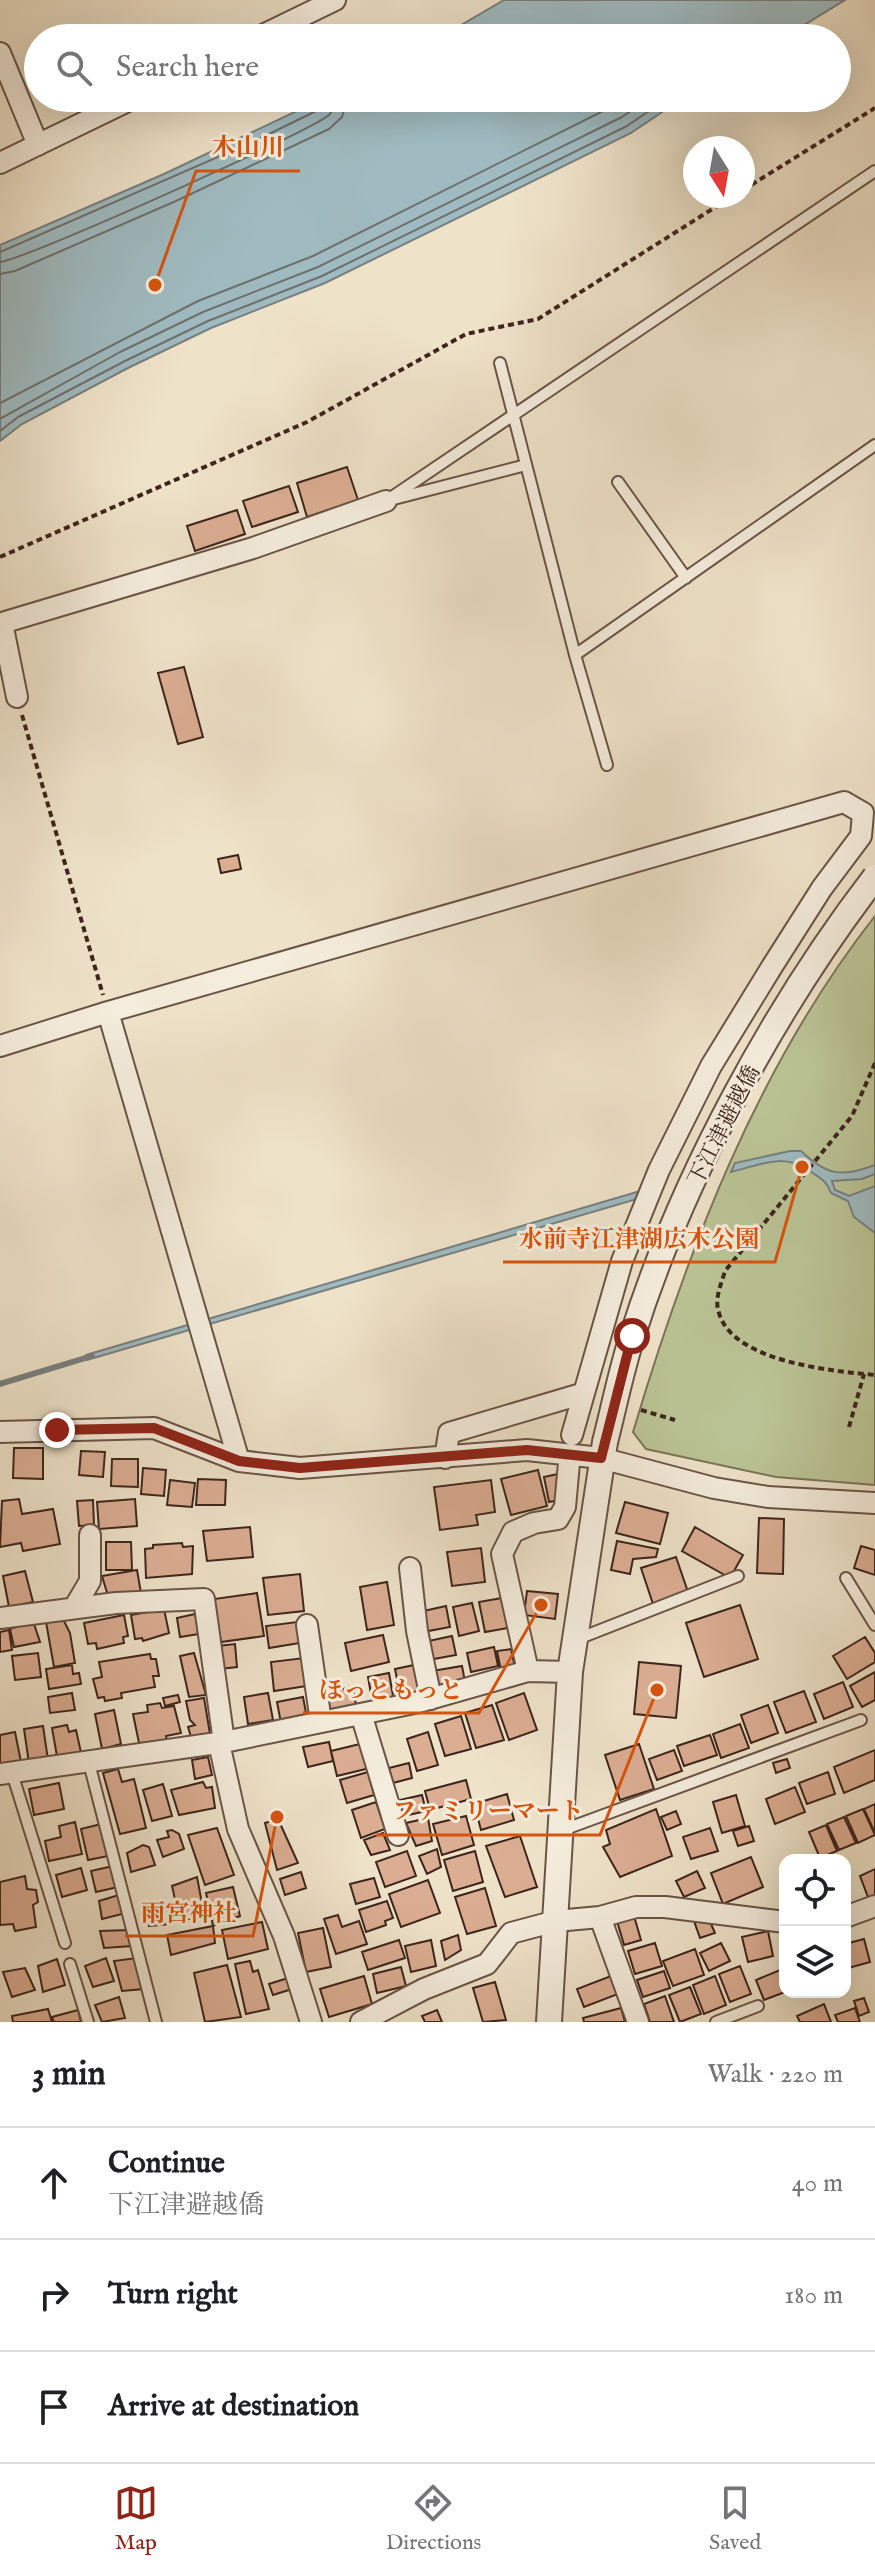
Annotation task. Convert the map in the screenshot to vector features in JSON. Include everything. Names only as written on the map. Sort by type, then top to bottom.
[{"type":"street","points":[[286,24],[335,0]]},
{"type":"street","points":[[0,53],[24,111]]},
{"type":"street","points":[[24,112],[38,145]]},
{"type":"street","points":[[0,163],[105,112]]},
{"type":"street","points":[[17,697],[2,623],[253,548],[386,501]]},
{"type":"street","points":[[0,1046],[108,1012],[844,802],[863,813],[861,836],[822,888],[711,1066],[659,1170],[622,1261],[581,1394],[572,1435]]},
{"type":"street","name":"下江津避越僑","points":[[549,2022],[570,1672],[603,1450],[632,1336],[697,1170],[770,1033],[875,877]]},
{"type":"street","points":[[108,1012],[239,1461]]},
{"type":"street","points":[[445,1458],[449,1433],[581,1394]]},
{"type":"street","points":[[0,1432],[154,1428],[239,1461],[300,1468],[527,1450],[603,1450],[714,1488],[755,1495],[875,1503]]},
{"type":"street","points":[[528,1671],[502,1554],[513,1532],[534,1523],[558,1519],[565,1507],[569,1463]]},
{"type":"street","points":[[74,1608],[90,1581],[90,1535]]},
{"type":"street","points":[[410,1568],[417,1631],[431,1699]]},
{"type":"street","points":[[0,1618],[74,1608],[204,1599],[222,1743],[238,1829],[284,1936],[311,2022]]},
{"type":"street","points":[[307,1625],[321,1722]]},
{"type":"street","points":[[6,1773],[222,1743],[431,1699],[528,1671],[570,1672]]},
{"type":"street","points":[[361,1714],[398,1835]]},
{"type":"street","points":[[851,1915],[875,1906]]},
{"type":"street","points":[[361,2022],[424,1989],[487,1964],[511,1933],[556,1921],[600,1917],[636,1907],[665,1907],[779,1921]]},
{"type":"street","points":[[600,1917],[638,2022]]},
{"type":"lane","points":[[386,501],[875,171]]},
{"type":"lane","points":[[500,363],[575,655],[607,765]]},
{"type":"lane","points":[[575,655],[875,445]]},
{"type":"lane","points":[[386,501],[526,465]]},
{"type":"lane","points":[[618,482],[686,578]]},
{"type":"lane","points":[[574,1641],[738,1576]]},
{"type":"lane","points":[[846,1578],[875,1625]]},
{"type":"lane","points":[[561,1831],[861,1720]]},
{"type":"lane","points":[[89,1763],[156,2022]]},
{"type":"lane","points":[[6,1773],[65,1943]]},
{"type":"lane","points":[[70,1964],[88,2022]]},
{"type":"lane","points":[[716,2022],[758,2006]]},
{"type":"path","points":[[755,183],[875,108]]},
{"type":"path","points":[[0,557],[307,422],[466,334],[538,319],[714,208]]},
{"type":"path","points":[[17,697],[108,1012]]},
{"type":"path","points":[[875,1063],[852,1116],[725,1271],[717,1298],[719,1313],[737,1341],[806,1366],[875,1375]]},
{"type":"path","points":[[849,1427],[864,1374]]},
{"type":"path","points":[[641,1410],[675,1420]]},
{"type":"green space","points":[[875,916],[875,1485],[776,1477],[646,1449],[633,1432],[677,1296],[730,1162],[795,1034]]},
{"type":"water","points":[[504,0],[845,0],[806,24],[463,24]]},
{"type":"water","points":[[295,112],[662,112],[631,133],[325,283],[211,328],[128,368],[22,424],[0,441],[0,245],[164,174]]},
{"type":"water","points":[[801,1151],[818,1165],[835,1172],[853,1172],[875,1165],[875,1174],[862,1179],[832,1181],[835,1190],[849,1196],[875,1186],[875,1233],[854,1217],[848,1201],[831,1193],[823,1180],[800,1165],[771,1162],[731,1172],[735,1163]]},
{"type":"water","points":[[640,1191],[637,1199],[87,1360],[86,1355]]},
{"type":"building","points":[[347,467],[358,500],[307,517],[297,483]]},
{"type":"building","points":[[289,486],[298,512],[252,527],[243,501]]},
{"type":"building","points":[[237,510],[245,534],[195,551],[187,526]]},
{"type":"building","points":[[184,667],[203,737],[178,744],[158,673]]},
{"type":"building","points":[[238,855],[241,869],[221,873],[218,859]]},
{"type":"building","points":[[14,1448],[43,1448],[43,1479],[13,1478]]},
{"type":"building","points":[[81,1451],[105,1452],[103,1477],[79,1475]]},
{"type":"building","points":[[112,1459],[138,1459],[138,1487],[111,1486]]},
{"type":"building","points":[[143,1468],[166,1470],[164,1496],[141,1494]]},
{"type":"building","points":[[538,1470],[547,1506],[511,1515],[501,1479]]},
{"type":"building","points":[[558,1474],[563,1498],[555,1508],[554,1501],[549,1502],[544,1477]]},
{"type":"building","points":[[198,1479],[226,1480],[225,1505],[196,1505]]},
{"type":"building","points":[[170,1480],[195,1483],[192,1507],[167,1505]]},
{"type":"building","points":[[491,1480],[495,1512],[476,1515],[478,1525],[440,1530],[434,1487]]},
{"type":"building","points":[[19,1499],[22,1514],[53,1509],[60,1544],[23,1551],[21,1543],[0,1547],[2,1501]]},
{"type":"building","points":[[135,1499],[137,1526],[99,1529],[97,1502]]},
{"type":"building","points":[[93,1500],[94,1525],[79,1526],[77,1501]]},
{"type":"building","points":[[625,1502],[668,1513],[660,1544],[616,1533]]},
{"type":"building","points":[[759,1518],[784,1519],[783,1574],[757,1573]]},
{"type":"building","points":[[250,1527],[253,1557],[207,1561],[203,1531]]},
{"type":"building","points":[[695,1527],[743,1555],[730,1578],[682,1551]]},
{"type":"building","points":[[617,1541],[658,1549],[656,1557],[633,1559],[630,1574],[611,1570]]},
{"type":"building","points":[[106,1542],[131,1542],[132,1570],[106,1570]]},
{"type":"building","points":[[182,1543],[183,1547],[193,1546],[192,1574],[146,1578],[145,1549],[153,1548],[153,1545]]},
{"type":"building","points":[[861,1546],[875,1550],[875,1575],[854,1568]]},
{"type":"building","points":[[481,1548],[485,1582],[452,1586],[447,1552]]},
{"type":"building","points":[[676,1557],[688,1592],[653,1604],[641,1568]]},
{"type":"building","points":[[137,1570],[141,1593],[109,1599],[102,1576]]},
{"type":"building","points":[[25,1571],[33,1602],[9,1607],[3,1576]]},
{"type":"building","points":[[300,1574],[304,1611],[268,1615],[263,1578]]},
{"type":"building","points":[[387,1582],[394,1625],[367,1630],[360,1587]]},
{"type":"building","points":[[527,1591],[558,1594],[555,1619],[524,1615]]},
{"type":"building","points":[[257,1593],[264,1636],[221,1642],[214,1599]]},
{"type":"building","points":[[502,1598],[508,1628],[485,1632],[479,1602]]},
{"type":"building","points":[[472,1603],[479,1631],[459,1636],[453,1607]]},
{"type":"building","points":[[740,1605],[758,1659],[704,1677],[686,1623]]},
{"type":"building","points":[[446,1606],[450,1627],[423,1632],[419,1612]]},
{"type":"building","points":[[164,1609],[169,1633],[143,1641],[142,1638],[135,1639],[131,1615]]},
{"type":"building","points":[[195,1614],[199,1634],[180,1637],[177,1618]]},
{"type":"building","points":[[124,1615],[128,1636],[123,1637],[124,1643],[97,1649],[96,1643],[88,1644],[84,1623]]},
{"type":"building","points":[[63,1619],[70,1633],[75,1663],[54,1667],[46,1622]]},
{"type":"building","points":[[33,1621],[40,1642],[14,1647],[10,1629]]},
{"type":"building","points":[[297,1622],[300,1643],[269,1648],[266,1626]]},
{"type":"building","points":[[9,1630],[12,1650],[0,1652],[0,1632]]},
{"type":"building","points":[[383,1635],[389,1662],[351,1671],[345,1643]]},
{"type":"building","points":[[452,1636],[456,1655],[428,1660],[424,1642]]},
{"type":"building","points":[[865,1637],[875,1653],[875,1662],[847,1679],[833,1656]]},
{"type":"building","points":[[235,1644],[237,1667],[220,1669],[218,1646]]},
{"type":"building","points":[[494,1647],[498,1666],[471,1672],[467,1653]]},
{"type":"building","points":[[511,1649],[515,1668],[501,1671],[497,1651]]},
{"type":"building","points":[[38,1653],[41,1677],[15,1680],[12,1656]]},
{"type":"building","points":[[194,1653],[206,1695],[189,1697],[180,1656]]},
{"type":"building","points":[[150,1654],[151,1659],[156,1659],[159,1676],[153,1676],[155,1687],[121,1693],[122,1698],[105,1701],[104,1697],[98,1698],[93,1679],[102,1677],[99,1662]]},
{"type":"building","points":[[304,1658],[307,1686],[274,1691],[271,1662]]},
{"type":"building","points":[[639,1662],[681,1666],[676,1718],[634,1714]]},
{"type":"building","points":[[72,1665],[73,1674],[79,1673],[81,1684],[49,1689],[46,1669]]},
{"type":"building","points":[[414,1665],[421,1696],[401,1700],[395,1669]]},
{"type":"building","points":[[462,1666],[465,1682],[435,1687],[432,1671]]},
{"type":"building","points":[[875,1672],[875,1700],[862,1707],[850,1686]]},
{"type":"building","points":[[389,1673],[394,1701],[373,1705],[368,1677]]},
{"type":"building","points":[[843,1682],[853,1707],[824,1719],[814,1694]]},
{"type":"building","points":[[353,1687],[356,1705],[327,1711],[323,1692]]},
{"type":"building","points":[[804,1691],[816,1722],[786,1733],[774,1702]]},
{"type":"building","points":[[72,1693],[75,1710],[50,1713],[48,1697]]},
{"type":"building","points":[[268,1693],[273,1720],[248,1724],[244,1697]]},
{"type":"building","points":[[524,1693],[537,1730],[509,1740],[496,1703]]},
{"type":"building","points":[[178,1695],[180,1702],[165,1706],[163,1698]]},
{"type":"building","points":[[303,1697],[307,1718],[281,1723],[277,1702]]},
{"type":"building","points":[[204,1698],[210,1734],[191,1737],[188,1727],[195,1725],[190,1720],[186,1701]]},
{"type":"building","points":[[160,1703],[162,1708],[174,1706],[181,1733],[166,1736],[167,1742],[139,1743],[133,1714],[148,1712],[147,1705]]},
{"type":"building","points":[[492,1705],[504,1740],[476,1748],[465,1713]]},
{"type":"building","points":[[768,1705],[778,1733],[751,1743],[741,1715]]},
{"type":"building","points":[[114,1710],[121,1744],[102,1749],[95,1714]]},
{"type":"building","points":[[461,1716],[471,1749],[445,1756],[435,1724]]},
{"type":"building","points":[[740,1724],[749,1748],[721,1758],[713,1734]]},
{"type":"building","points":[[67,1725],[69,1732],[76,1730],[82,1757],[58,1762],[52,1728]]},
{"type":"building","points":[[43,1726],[48,1760],[29,1763],[24,1729]]},
{"type":"building","points":[[15,1732],[22,1767],[0,1771],[0,1735]]},
{"type":"building","points":[[428,1732],[438,1765],[417,1771],[407,1739]]},
{"type":"building","points":[[710,1735],[717,1755],[684,1766],[677,1746]]},
{"type":"building","points":[[329,1742],[333,1761],[308,1767],[303,1747]]},
{"type":"building","points":[[364,1743],[370,1768],[337,1776],[331,1751]]},
{"type":"building","points":[[639,1744],[654,1789],[620,1800],[605,1755]]},
{"type":"building","points":[[674,1750],[682,1771],[657,1780],[649,1759]]},
{"type":"building","points":[[875,1750],[875,1780],[844,1793],[834,1767]]},
{"type":"building","points":[[208,1757],[212,1775],[195,1779],[192,1760]]},
{"type":"building","points":[[787,1759],[790,1768],[776,1773],[773,1763]]},
{"type":"building","points":[[409,1763],[412,1778],[393,1783],[389,1768]]},
{"type":"building","points":[[118,1769],[122,1782],[134,1779],[146,1828],[120,1834],[103,1773]]},
{"type":"building","points":[[368,1772],[374,1795],[347,1803],[340,1780]]},
{"type":"building","points":[[828,1772],[835,1794],[807,1804],[799,1783]]},
{"type":"building","points":[[466,1780],[471,1799],[430,1810],[425,1791]]},
{"type":"building","points":[[203,1782],[206,1788],[212,1787],[215,1808],[179,1815],[171,1790]]},
{"type":"building","points":[[59,1783],[64,1809],[34,1815],[29,1789]]},
{"type":"building","points":[[163,1784],[172,1816],[152,1821],[143,1790]]},
{"type":"building","points":[[795,1787],[805,1812],[775,1824],[766,1799]]},
{"type":"building","points":[[507,1794],[514,1820],[481,1830],[474,1804]]},
{"type":"building","points":[[422,1795],[426,1811],[404,1816],[400,1800]]},
{"type":"building","points":[[736,1795],[745,1826],[722,1833],[713,1802]]},
{"type":"building","points":[[376,1802],[385,1829],[361,1838],[352,1810]]},
{"type":"building","points":[[875,1804],[875,1833],[864,1809]]},
{"type":"building","points":[[656,1809],[672,1856],[620,1877],[603,1847],[610,1844],[606,1830]]},
{"type":"building","points":[[863,1809],[875,1835],[858,1843],[846,1816]]},
{"type":"building","points":[[676,1811],[681,1824],[667,1830],[661,1817]]},
{"type":"building","points":[[466,1816],[474,1845],[442,1855],[433,1824]]},
{"type":"building","points":[[844,1817],[856,1843],[839,1850],[827,1824]]},
{"type":"building","points":[[428,1818],[432,1841],[416,1846],[406,1823]]},
{"type":"building","points":[[278,1819],[298,1863],[277,1870],[265,1823]]},
{"type":"building","points":[[75,1822],[82,1854],[49,1861],[45,1841],[61,1837],[59,1826]]},
{"type":"building","points":[[101,1824],[108,1856],[88,1860],[81,1829]]},
{"type":"building","points":[[826,1825],[837,1851],[818,1854],[809,1832]]},
{"type":"building","points":[[749,1826],[754,1841],[738,1846],[733,1831]]},
{"type":"building","points":[[217,1828],[234,1875],[205,1885],[188,1835]]},
{"type":"building","points":[[710,1828],[718,1851],[691,1859],[683,1837]]},
{"type":"building","points":[[167,1831],[179,1834],[184,1849],[163,1857],[157,1840],[169,1837]]},
{"type":"building","points":[[383,1833],[390,1850],[371,1855],[364,1840]]},
{"type":"building","points":[[520,1836],[537,1887],[505,1897],[486,1846]]},
{"type":"building","points":[[143,1845],[149,1847],[155,1865],[131,1872],[127,1853]]},
{"type":"building","points":[[437,1849],[441,1867],[427,1874],[419,1856]]},
{"type":"building","points":[[407,1851],[416,1876],[385,1887],[376,1862]]},
{"type":"building","points":[[475,1851],[483,1882],[453,1891],[444,1860]]},
{"type":"building","points":[[751,1857],[763,1887],[723,1904],[711,1873]]},
{"type":"building","points":[[113,1866],[118,1887],[96,1892],[91,1871]]},
{"type":"building","points":[[81,1868],[87,1890],[62,1897],[56,1875]]},
{"type":"building","points":[[875,1869],[875,1903],[871,1905],[860,1876]]},
{"type":"building","points":[[697,1871],[705,1888],[684,1897],[676,1881]]},
{"type":"building","points":[[301,1872],[306,1888],[285,1895],[280,1879]]},
{"type":"building","points":[[25,1876],[27,1889],[36,1890],[38,1902],[33,1905],[36,1927],[15,1931],[13,1924],[0,1925],[0,1882]]},
{"type":"building","points":[[197,1877],[204,1914],[180,1922],[172,1886]]},
{"type":"building","points":[[374,1878],[380,1897],[356,1904],[350,1884]]},
{"type":"building","points":[[428,1880],[440,1913],[401,1927],[389,1894]]},
{"type":"building","points":[[233,1887],[240,1916],[213,1926],[206,1893]]},
{"type":"building","points":[[485,1888],[496,1926],[467,1934],[455,1897]]},
{"type":"building","points":[[122,1894],[126,1913],[102,1919],[99,1901]]},
{"type":"building","points":[[387,1901],[393,1918],[385,1921],[386,1925],[366,1932],[359,1910]]},
{"type":"building","points":[[168,1902],[170,1924],[149,1926],[148,1906]]},
{"type":"building","points":[[338,1915],[342,1927],[359,1921],[367,1944],[336,1954],[324,1919]]},
{"type":"building","points":[[707,1915],[715,1933],[700,1938],[694,1921]]},
{"type":"building","points":[[634,1916],[641,1940],[624,1945],[617,1921]]},
{"type":"building","points":[[262,1922],[268,1949],[228,1959],[222,1930]]},
{"type":"building","points":[[213,1926],[215,1943],[171,1955],[167,1935]]},
{"type":"building","points":[[323,1928],[331,1967],[306,1972],[298,1933]]},
{"type":"building","points":[[129,1930],[132,1946],[104,1948],[100,1931]]},
{"type":"building","points":[[768,1931],[773,1956],[748,1962],[742,1937]]},
{"type":"building","points":[[458,1935],[461,1950],[445,1960],[441,1941]]},
{"type":"building","points":[[864,1939],[870,1962],[851,1967],[851,1942]]},
{"type":"building","points":[[399,1940],[405,1958],[368,1970],[362,1952]]},
{"type":"building","points":[[431,1940],[436,1966],[411,1972],[405,1946]]},
{"type":"building","points":[[655,1943],[662,1966],[635,1974],[628,1951]]},
{"type":"building","points":[[721,1943],[730,1961],[709,1971],[700,1953]]},
{"type":"building","points":[[695,1949],[704,1975],[673,1986],[663,1961]]},
{"type":"building","points":[[106,1958],[114,1981],[93,1987],[85,1966]]},
{"type":"building","points":[[136,1958],[144,1989],[122,1991],[114,1961]]},
{"type":"building","points":[[57,1959],[65,1985],[43,1992],[38,1966]]},
{"type":"building","points":[[250,1961],[253,1972],[258,1970],[269,2009],[246,2014],[235,1964]]},
{"type":"building","points":[[227,1965],[241,2017],[205,2022],[194,1973]]},
{"type":"building","points":[[740,1966],[751,1994],[730,2002],[719,1974]]},
{"type":"building","points":[[401,1967],[406,1986],[377,1993],[373,1974]]},
{"type":"building","points":[[25,1968],[35,1990],[12,1997],[3,1972]]},
{"type":"building","points":[[779,1970],[779,1994],[764,2000],[756,1980]]},
{"type":"building","points":[[664,1971],[670,1988],[643,1997],[637,1980]]},
{"type":"building","points":[[364,1976],[372,2004],[329,2017],[320,1989]]},
{"type":"building","points":[[611,1976],[618,1994],[584,2007],[577,1989]]},
{"type":"building","points":[[715,1976],[726,2005],[704,2014],[693,1985]]},
{"type":"building","points":[[288,1978],[292,1989],[273,1995],[269,1984]]},
{"type":"building","points":[[495,1982],[506,2020],[483,2022],[473,1988]]},
{"type":"building","points":[[690,1987],[701,2014],[680,2022],[669,1995]]},
{"type":"building","points":[[665,1996],[674,2022],[650,2022],[644,2004]]},
{"type":"building","points":[[119,1997],[125,2018],[102,2022],[95,2005]]},
{"type":"building","points":[[864,1998],[869,2012],[859,2016],[854,2001]]},
{"type":"building","points":[[824,2004],[831,2022],[800,2022],[797,2016]]},
{"type":"building","points":[[621,2008],[625,2022],[584,2022],[583,2018]]},
{"type":"building","points":[[855,2008],[860,2022],[838,2022],[835,2015]]},
{"type":"building","points":[[48,2009],[52,2022],[13,2022],[12,2016]]},
{"type":"building","points":[[78,2010],[81,2022],[54,2022],[52,2017]]},
{"type":"building","points":[[437,2010],[442,2022],[425,2022],[422,2016]]},
{"type":"waterway","points":[[0,1384],[92,1356]]},
{"type":"place","name":"木山川","points":[[155,285]]},
{"type":"place","name":"水前寺江津湖広木公園","points":[[802,1167]]},
{"type":"place","name":"ほっともっと","points":[[541,1605]]},
{"type":"place","name":"ファミリーマート","points":[[657,1690]]},
{"type":"place","name":"雨宮神社","points":[[277,1817]]},
{"type":"route","points":[[57,1430],[154,1428],[239,1461],[300,1468],[527,1450],[601,1458],[632,1336]]}]
